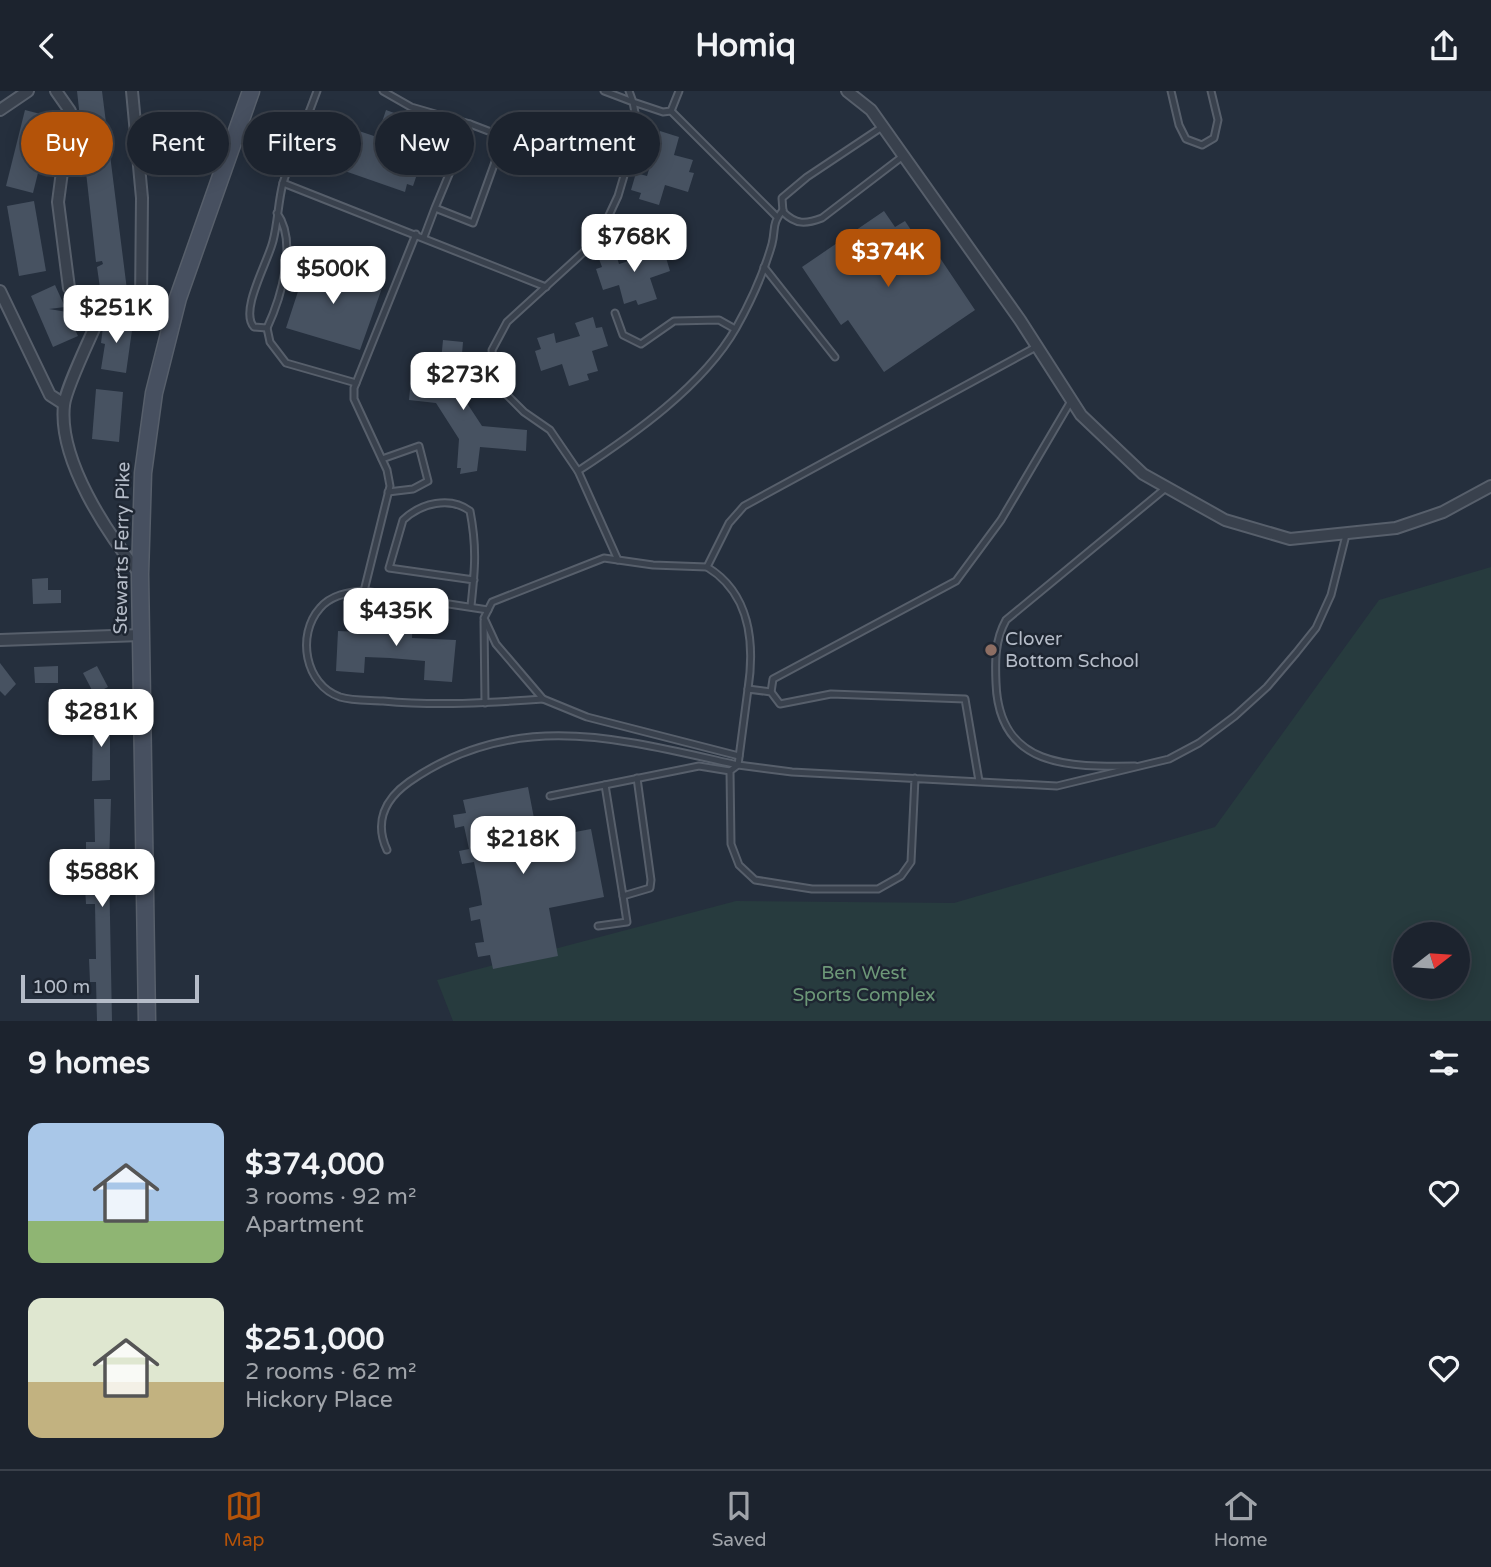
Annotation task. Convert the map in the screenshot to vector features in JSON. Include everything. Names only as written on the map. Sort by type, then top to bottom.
[{"type":"main road","name":"Stewarts Ferry Pike","points":[[146,1021],[139,574],[143,473],[163,352],[178,298],[251,91]]},
{"type":"street","points":[[0,110],[28,91]]},
{"type":"street","points":[[56,91],[70,111],[58,202],[69,288],[100,315]]},
{"type":"street","points":[[100,315],[141,304],[142,198],[132,91]]},
{"type":"street","points":[[848,91],[871,110],[1081,415],[1143,474],[1225,520],[1290,539],[1396,528],[1443,512],[1491,486]]},
{"type":"street","points":[[0,291],[50,395],[64,404]]},
{"type":"street","points":[[100,315],[64,404],[69,449],[96,513],[139,574]]},
{"type":"street","points":[[0,640],[141,635]]},
{"type":"lane","points":[[267,328],[254,327],[249,322],[249,309],[274,239],[276,212],[283,183],[317,91]]},
{"type":"lane","points":[[383,91],[411,107],[428,112]]},
{"type":"lane","points":[[604,91],[663,112],[671,111]]},
{"type":"lane","points":[[618,560],[579,471],[550,431],[524,412],[495,383],[492,350],[507,322],[598,239],[618,196],[631,152],[636,118],[629,91]]},
{"type":"lane","points":[[671,111],[679,91]]},
{"type":"lane","points":[[1171,91],[1186,139],[1202,145],[1214,138],[1218,120],[1211,91]]},
{"type":"lane","points":[[671,111],[777,217]]},
{"type":"lane","points":[[435,208],[473,223],[504,137],[474,126]]},
{"type":"lane","points":[[882,127],[807,177],[782,198],[783,210],[791,220],[807,224],[822,218],[903,156]]},
{"type":"lane","points":[[424,237],[449,175]]},
{"type":"lane","points":[[283,183],[546,287]]},
{"type":"lane","points":[[579,471],[636,431],[695,379],[735,329],[764,267],[777,217],[783,210]]},
{"type":"lane","points":[[276,212],[284,223],[286,273],[267,328],[270,342],[286,363],[356,383]]},
{"type":"lane","points":[[364,591],[388,492],[387,470],[355,399],[356,383],[416,234]]},
{"type":"lane","points":[[764,267],[835,358]]},
{"type":"lane","points":[[615,313],[623,335],[641,344],[674,321],[719,320],[735,329]]},
{"type":"lane","points":[[707,567],[729,523],[744,506],[1036,347]]},
{"type":"lane","points":[[979,781],[965,699],[831,694],[780,704],[771,692],[773,679],[956,581],[1001,520],[1071,401]]},
{"type":"lane","points":[[382,459],[419,446],[428,481],[413,489],[388,492]]},
{"type":"lane","points":[[1145,765],[1079,767],[1039,758],[1012,738],[997,698],[995,660],[999,633],[1006,620],[1167,487]]},
{"type":"lane","points":[[471,606],[474,580],[477,548],[470,511],[460,503],[430,504],[403,520],[389,568],[474,580]]},
{"type":"lane","points":[[387,850],[380,824],[384,807],[398,790],[421,774],[487,743],[560,734],[615,740],[738,765],[792,772],[979,781],[1021,787],[1057,786],[1169,759],[1199,743],[1268,687],[1316,628],[1331,595],[1346,535]]},
{"type":"lane","points":[[485,703],[484,618],[492,602],[604,558],[653,565],[707,567],[722,576],[744,610],[751,636],[752,665],[738,765],[730,771],[699,766],[550,796]]},
{"type":"lane","points":[[488,610],[364,591],[331,599],[312,620],[307,655],[314,675],[326,691],[342,698],[428,705],[543,699],[587,717],[739,756]]},
{"type":"lane","points":[[484,618],[496,644],[543,699]]},
{"type":"lane","points":[[748,689],[771,692]]},
{"type":"lane","points":[[730,771],[731,844],[739,865],[755,880],[813,889],[878,889],[901,876],[911,862],[915,778]]},
{"type":"lane","points":[[624,896],[650,888],[651,880],[637,778]]},
{"type":"lane","points":[[598,926],[627,922],[605,785]]},
{"type":"green space","name":"Ben West Sports Complex","points":[[1491,567],[1491,1021],[453,1021],[437,980],[736,901],[954,903],[1215,827],[1379,600]]},
{"type":"building","points":[[77,91],[102,91],[105,112],[79,112]]},
{"type":"building","points":[[21,126],[21,175],[38,175],[33,193],[6,186]]},
{"type":"building","points":[[660,131],[679,137],[674,155],[693,160],[689,172],[694,173],[688,192],[665,185],[659,205],[639,199],[641,193],[631,190],[635,175],[660,175]]},
{"type":"building","points":[[361,132],[375,136],[375,175],[417,175],[413,186],[407,184],[405,192],[356,175],[361,175]]},
{"type":"building","points":[[86,175],[113,175],[128,298],[102,302],[97,267],[103,264],[102,261],[96,262]]},
{"type":"building","points":[[34,201],[46,271],[19,276],[7,206]]},
{"type":"building","points":[[884,211],[895,227],[905,221],[929,257],[936,252],[975,310],[884,372],[848,320],[841,325],[802,267]]},
{"type":"building","points":[[656,242],[659,253],[664,251],[670,271],[650,278],[657,299],[638,305],[636,300],[624,304],[619,285],[603,290],[596,269],[602,267],[598,256],[615,251],[619,264],[642,257],[639,247]]},
{"type":"building","points":[[309,258],[327,264],[326,270],[382,288],[360,350],[286,328]]},
{"type":"building","points":[[55,285],[65,307],[49,309],[67,312],[78,336],[53,347],[31,296]]},
{"type":"building","points":[[593,317],[596,328],[602,327],[608,346],[592,351],[598,371],[587,374],[589,380],[569,386],[562,364],[541,371],[535,351],[541,349],[537,338],[554,333],[556,343],[580,336],[575,323]]},
{"type":"building","points":[[113,320],[133,323],[126,373],[101,369],[105,344],[101,343],[103,327],[106,322]]},
{"type":"building","points":[[443,340],[463,342],[459,391],[482,426],[527,430],[526,451],[480,447],[477,471],[460,474],[461,468],[457,468],[459,439],[436,403],[409,400],[411,379],[439,382]]},
{"type":"building","points":[[96,389],[123,392],[119,442],[92,439]]},
{"type":"building","points":[[48,578],[48,590],[61,590],[61,603],[33,604],[32,579]]},
{"type":"building","points":[[387,605],[397,605],[397,611],[413,612],[412,638],[456,640],[452,682],[424,680],[425,661],[365,657],[364,673],[336,671],[338,631],[386,633]]},
{"type":"building","points":[[0,663],[16,684],[5,696],[0,691]]},
{"type":"building","points":[[58,666],[58,683],[35,683],[34,667]]},
{"type":"building","points":[[97,666],[108,687],[94,694],[83,673]]},
{"type":"building","points":[[93,717],[110,717],[110,780],[92,781]]},
{"type":"building","points":[[528,787],[538,839],[591,829],[604,897],[549,908],[558,956],[493,969],[490,955],[478,957],[475,943],[484,942],[480,919],[471,921],[469,908],[482,905],[480,892],[474,862],[462,864],[459,851],[469,849],[464,826],[455,828],[453,815],[466,813],[463,800]]},
{"type":"building","points":[[94,799],[111,799],[109,866],[112,1021],[97,1021],[96,982],[90,982],[89,959],[96,959],[95,904],[86,904],[85,887],[95,886],[94,853],[86,854],[86,842],[95,842]]},
{"type":"place","name":"Clover Bottom School","points":[[991,650]]}]
